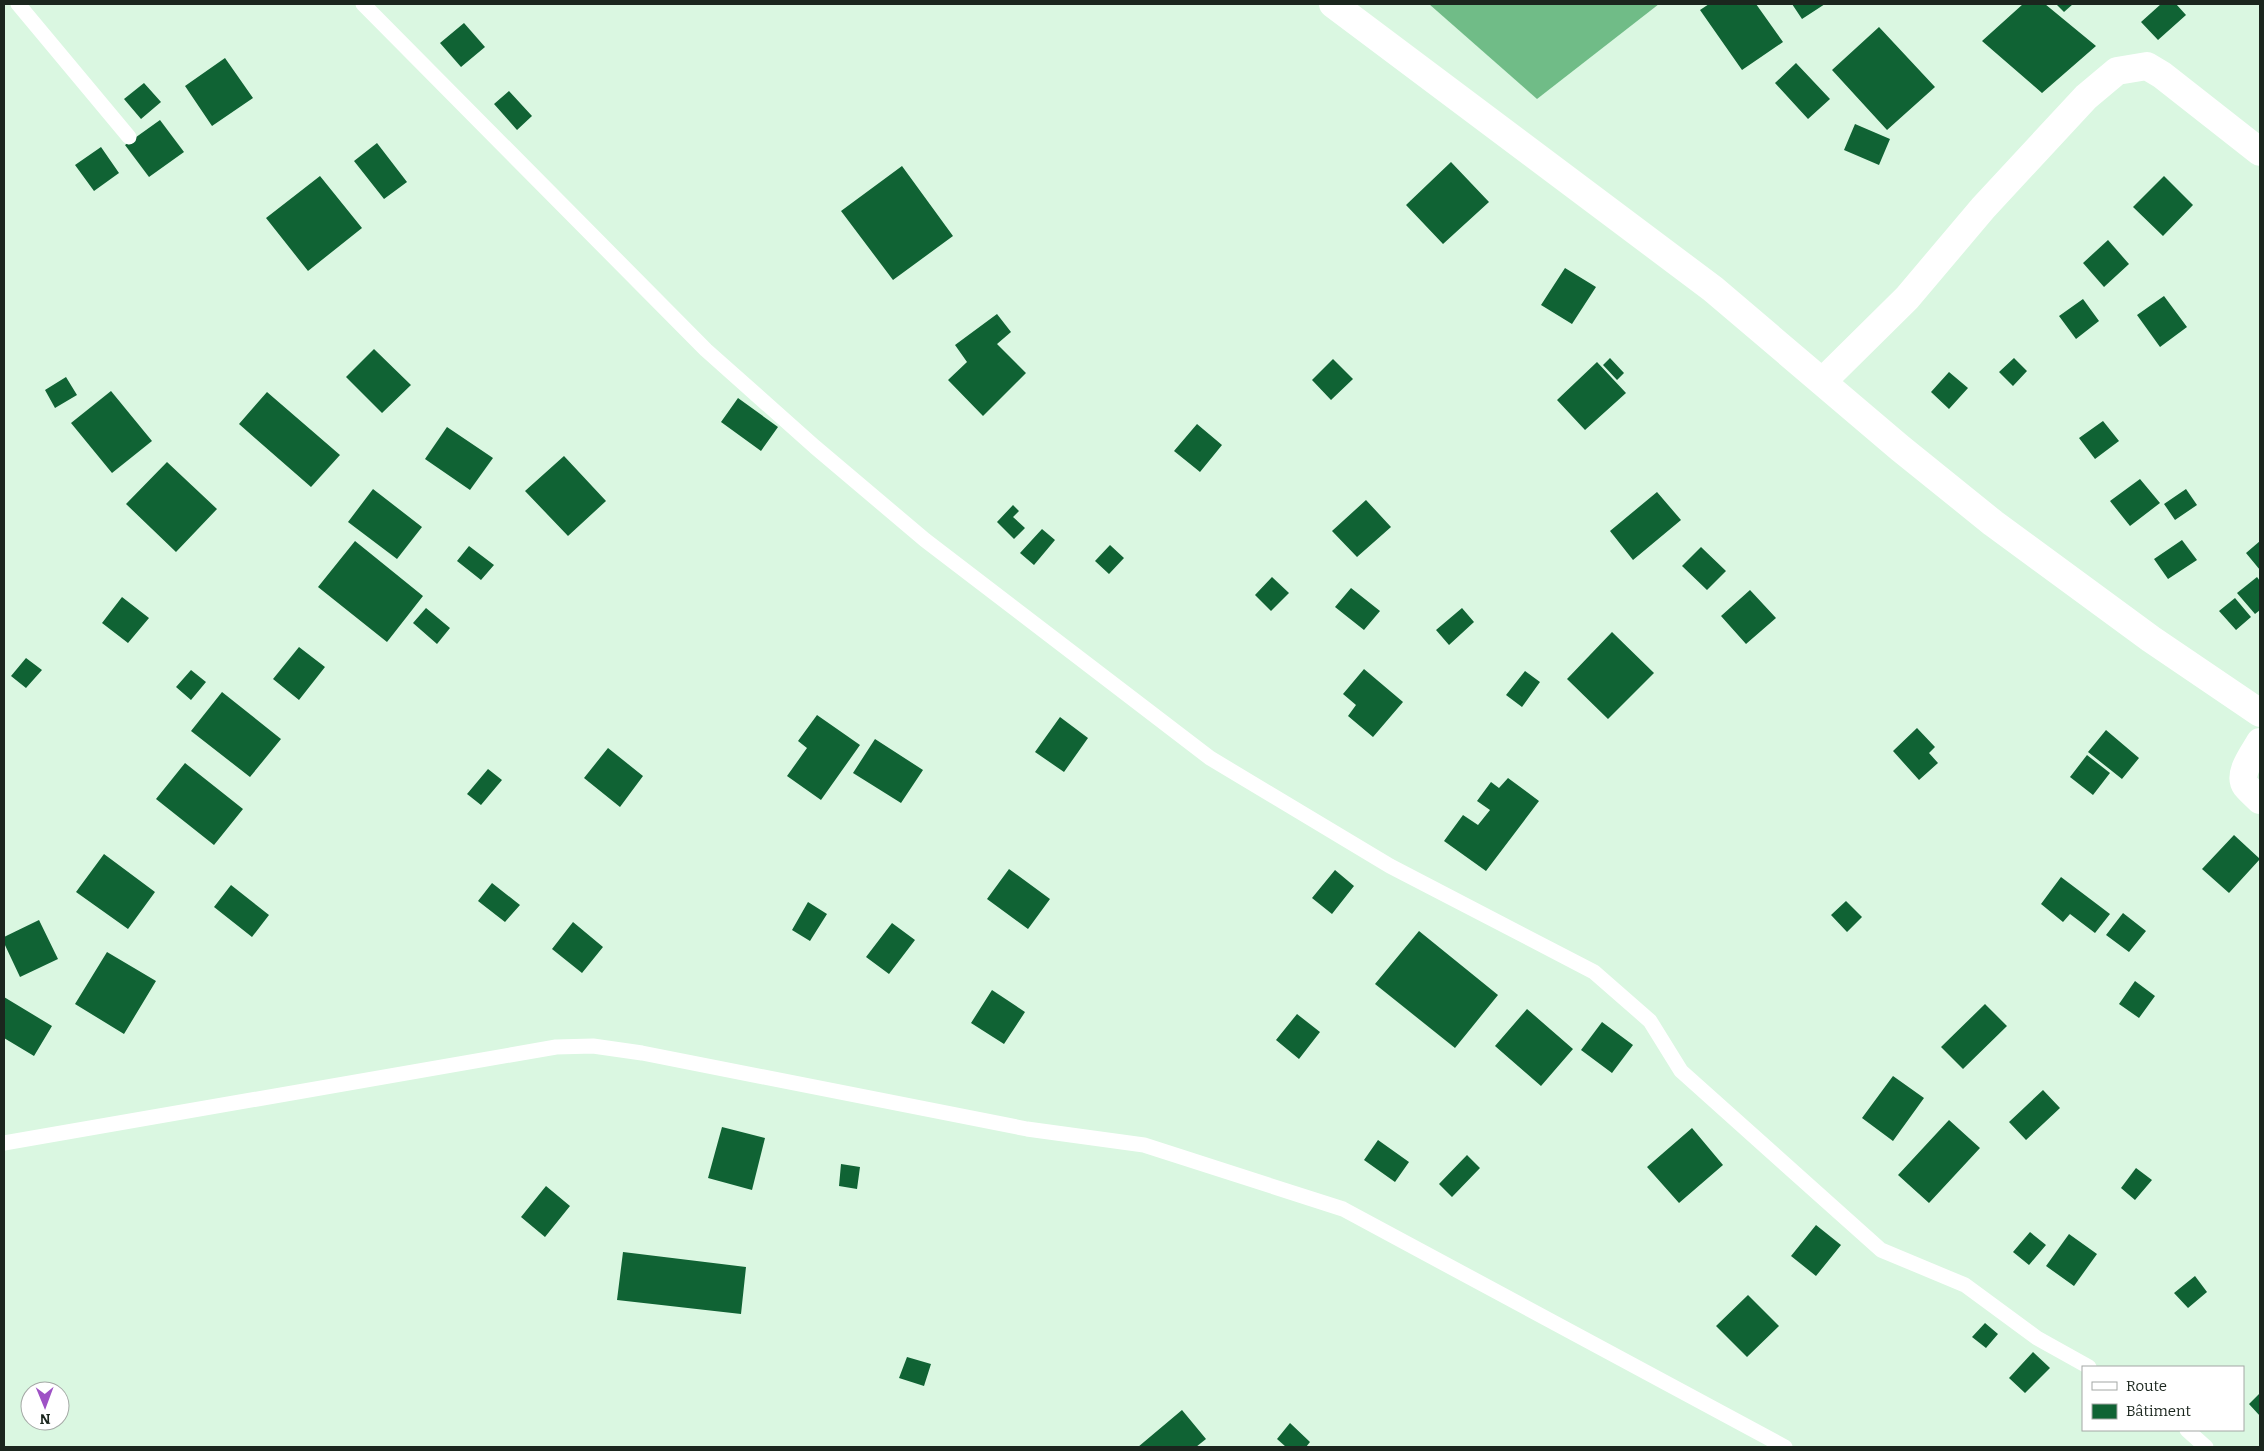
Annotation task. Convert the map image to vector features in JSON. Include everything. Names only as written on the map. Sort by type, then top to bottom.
[{"type":"street","points":[[1333,4],[1713,289],[1900,448],[1993,523],[2151,639],[2260,713]]},
{"type":"street","points":[[1822,382],[1907,298],[1983,208],[2086,97],[2117,71],[2147,66],[2162,75],[2260,152]]},
{"type":"street","points":[[2260,742],[2245,771],[2244,778],[2245,785],[2260,800]]},
{"type":"lane","points":[[18,4],[130,137]]},
{"type":"lane","points":[[363,4],[706,350],[815,447],[926,540],[1210,758],[1390,866],[1594,972],[1650,1021],[1681,1071],[1881,1250],[1965,1284],[2037,1338],[2087,1366]]},
{"type":"lane","points":[[4,1143],[556,1047],[593,1046],[642,1053],[1027,1130],[1144,1146],[1343,1209],[1785,1447]]},
{"type":"lane","points":[[2188,1431],[2206,1447]]},
{"type":"green space","points":[[1429,4],[1659,4],[1537,99]]},
{"type":"building","points":[[1709,4],[1756,4],[1783,42],[1742,70],[1700,10]]},
{"type":"building","points":[[1792,4],[1825,4],[1802,19]]},
{"type":"building","points":[[2023,4],[2045,4],[2096,46],[2042,93],[1982,41]]},
{"type":"building","points":[[2056,4],[2073,4],[2064,12]]},
{"type":"building","points":[[2161,4],[2176,4],[2186,15],[2158,40],[2141,22]]},
{"type":"building","points":[[464,23],[485,47],[461,67],[440,43]]},
{"type":"building","points":[[1879,27],[1935,87],[1887,130],[1832,70]]},
{"type":"building","points":[[225,58],[253,98],[212,126],[185,86]]},
{"type":"building","points":[[1796,63],[1830,99],[1808,119],[1775,83]]},
{"type":"building","points":[[144,83],[161,102],[141,119],[124,99]]},
{"type":"building","points":[[509,91],[532,116],[517,130],[494,104]]},
{"type":"building","points":[[160,120],[184,152],[149,177],[125,145]]},
{"type":"building","points":[[1855,124],[1890,139],[1879,165],[1844,150]]},
{"type":"building","points":[[377,143],[407,182],[384,199],[354,161]]},
{"type":"building","points":[[101,147],[119,173],[94,191],[75,165]]},
{"type":"building","points":[[1451,162],[1489,202],[1443,244],[1406,205]]},
{"type":"building","points":[[902,166],[953,236],[893,280],[841,211]]},
{"type":"building","points":[[320,176],[362,228],[308,271],[266,218]]},
{"type":"building","points":[[2164,176],[2193,205],[2163,236],[2133,207]]},
{"type":"building","points":[[2108,240],[2129,264],[2104,287],[2083,263]]},
{"type":"building","points":[[1565,268],[1596,287],[1572,324],[1541,305]]},
{"type":"building","points":[[2164,296],[2187,327],[2160,347],[2137,315]]},
{"type":"building","points":[[2083,299],[2099,321],[2076,339],[2059,316]]},
{"type":"building","points":[[997,314],[1011,332],[997,344],[1026,373],[983,416],[948,380],[967,362],[955,345]]},
{"type":"building","points":[[374,349],[411,385],[382,413],[346,377]]},
{"type":"building","points":[[1610,358],[1624,373],[1617,380],[1603,365]]},
{"type":"building","points":[[2014,358],[2027,371],[2013,386],[1999,372]]},
{"type":"building","points":[[1333,359],[1353,379],[1331,400],[1312,380]]},
{"type":"building","points":[[1597,362],[1626,393],[1585,430],[1557,400]]},
{"type":"building","points":[[1949,372],[1968,388],[1949,409],[1931,392]]},
{"type":"building","points":[[66,377],[77,395],[55,408],[45,390]]},
{"type":"building","points":[[111,391],[152,441],[112,473],[71,423]]},
{"type":"building","points":[[267,392],[340,455],[311,487],[239,424]]},
{"type":"building","points":[[738,398],[778,427],[761,451],[721,422]]},
{"type":"building","points":[[2103,421],[2119,441],[2095,459],[2079,438]]},
{"type":"building","points":[[1197,424],[1222,445],[1200,472],[1174,451]]},
{"type":"building","points":[[447,427],[493,458],[470,490],[425,459]]},
{"type":"building","points":[[564,456],[606,501],[568,536],[525,491]]},
{"type":"building","points":[[167,462],[217,509],[176,552],[126,504]]},
{"type":"building","points":[[2140,479],[2160,503],[2130,526],[2110,501]]},
{"type":"building","points":[[373,489],[422,527],[397,559],[348,522]]},
{"type":"building","points":[[2186,489],[2197,505],[2175,520],[2164,504]]},
{"type":"building","points":[[1657,492],[1681,520],[1633,560],[1610,531]]},
{"type":"building","points":[[1366,500],[1391,527],[1357,557],[1332,531]]},
{"type":"building","points":[[1013,505],[1019,511],[1013,517],[1025,528],[1014,539],[997,522]]},
{"type":"building","points":[[1042,529],[1055,540],[1034,565],[1020,553]]},
{"type":"building","points":[[2182,540],[2197,560],[2168,579],[2154,559]]},
{"type":"building","points":[[355,541],[423,596],[387,642],[318,587]]},
{"type":"building","points":[[2260,541],[2260,570],[2246,553]]},
{"type":"building","points":[[1110,545],[1124,558],[1109,574],[1095,561]]},
{"type":"building","points":[[469,546],[494,565],[481,580],[457,561]]},
{"type":"building","points":[[1701,547],[1726,571],[1707,590],[1682,566]]},
{"type":"building","points":[[1272,577],[1289,593],[1271,611],[1255,595]]},
{"type":"building","points":[[2257,577],[2260,581],[2260,610],[2255,614],[2237,593]]},
{"type":"building","points":[[1351,588],[1380,611],[1364,630],[1335,607]]},
{"type":"building","points":[[1750,590],[1776,618],[1746,644],[1721,616]]},
{"type":"building","points":[[122,597],[149,618],[128,643],[102,623]]},
{"type":"building","points":[[2235,598],[2251,617],[2236,630],[2219,611]]},
{"type":"building","points":[[426,608],[450,628],[437,644],[413,623]]},
{"type":"building","points":[[1462,608],[1474,622],[1449,645],[1436,630]]},
{"type":"building","points":[[1612,632],[1654,673],[1608,719],[1567,679]]},
{"type":"building","points":[[299,647],[325,667],[299,700],[273,679]]},
{"type":"building","points":[[26,658],[42,670],[26,688],[11,676]]},
{"type":"building","points":[[1364,669],[1403,702],[1373,737],[1348,716],[1356,705],[1343,694]]},
{"type":"building","points":[[191,670],[206,682],[191,700],[176,687]]},
{"type":"building","points":[[1525,671],[1540,682],[1522,707],[1506,695]]},
{"type":"building","points":[[222,692],[281,739],[250,777],[191,731]]},
{"type":"building","points":[[817,715],[860,745],[821,800],[787,776],[807,748],[798,741]]},
{"type":"building","points":[[1060,717],[1088,738],[1064,772],[1035,752]]},
{"type":"building","points":[[1917,728],[1935,747],[1929,753],[1938,763],[1919,780],[1893,751]]},
{"type":"building","points":[[2106,730],[2139,758],[2122,779],[2088,752]]},
{"type":"building","points":[[875,739],[923,770],[901,803],[853,773]]},
{"type":"building","points":[[608,748],[643,776],[620,807],[584,778]]},
{"type":"building","points":[[2087,755],[2110,773],[2093,795],[2070,777]]},
{"type":"building","points":[[185,763],[243,809],[214,845],[156,799]]},
{"type":"building","points":[[488,769],[502,780],[481,805],[467,794]]},
{"type":"building","points":[[1508,778],[1539,801],[1486,871],[1444,841],[1463,815],[1478,825],[1490,810],[1477,801],[1491,782],[1499,788]]},
{"type":"building","points":[[2234,835],[2260,859],[2229,893],[2202,869]]},
{"type":"building","points":[[104,854],[155,892],[128,929],[76,892]]},
{"type":"building","points":[[1009,869],[1050,899],[1028,929],[987,899]]},
{"type":"building","points":[[1335,870],[1354,886],[1332,914],[1312,898]]},
{"type":"building","points":[[2061,877],[2110,914],[2095,933],[2070,914],[2063,922],[2041,904]]},
{"type":"building","points":[[492,883],[520,905],[505,922],[478,901]]},
{"type":"building","points":[[231,885],[269,915],[252,937],[214,907]]},
{"type":"building","points":[[1846,901],[1862,917],[1847,932],[1831,915]]},
{"type":"building","points":[[808,902],[827,914],[810,941],[792,930]]},
{"type":"building","points":[[2123,913],[2146,931],[2129,952],[2106,935]]},
{"type":"building","points":[[39,920],[58,959],[20,977],[4,943],[4,937]]},
{"type":"building","points":[[573,922],[603,947],[582,973],[552,949]]},
{"type":"building","points":[[892,923],[915,940],[889,974],[866,957]]},
{"type":"building","points":[[1419,931],[1498,995],[1455,1048],[1375,984]]},
{"type":"building","points":[[107,952],[156,981],[124,1034],[75,1004]]},
{"type":"building","points":[[2135,981],[2155,996],[2139,1018],[2119,1004]]},
{"type":"building","points":[[992,990],[1025,1012],[1004,1044],[971,1023]]},
{"type":"building","points":[[4,997],[52,1026],[34,1056],[4,1038]]},
{"type":"building","points":[[1985,1004],[2007,1026],[1963,1069],[1941,1047]]},
{"type":"building","points":[[1527,1009],[1573,1049],[1541,1086],[1495,1046]]},
{"type":"building","points":[[1297,1014],[1320,1032],[1299,1059],[1276,1040]]},
{"type":"building","points":[[1602,1022],[1633,1045],[1612,1073],[1581,1050]]},
{"type":"building","points":[[1893,1076],[1924,1098],[1893,1141],[1862,1118]]},
{"type":"building","points":[[2043,1090],[2060,1108],[2026,1140],[2009,1122]]},
{"type":"building","points":[[1949,1120],[1980,1148],[1929,1203],[1898,1175]]},
{"type":"building","points":[[722,1127],[765,1138],[752,1190],[708,1178]]},
{"type":"building","points":[[1692,1128],[1723,1165],[1679,1203],[1647,1167]]},
{"type":"building","points":[[1378,1140],[1409,1162],[1395,1182],[1364,1160]]},
{"type":"building","points":[[1467,1155],[1480,1168],[1452,1197],[1439,1184]]},
{"type":"building","points":[[841,1164],[860,1167],[857,1189],[839,1186]]},
{"type":"building","points":[[2136,1168],[2152,1180],[2135,1200],[2121,1188]]},
{"type":"building","points":[[546,1186],[570,1206],[545,1237],[521,1217]]},
{"type":"building","points":[[1816,1225],[1841,1245],[1816,1276],[1791,1256]]},
{"type":"building","points":[[2030,1232],[2046,1245],[2029,1265],[2013,1252]]},
{"type":"building","points":[[2069,1234],[2097,1254],[2074,1286],[2046,1266]]},
{"type":"building","points":[[623,1252],[746,1267],[741,1314],[617,1300]]},
{"type":"building","points":[[2195,1276],[2207,1292],[2188,1308],[2174,1293]]},
{"type":"building","points":[[1748,1295],[1779,1326],[1747,1357],[1716,1326]]},
{"type":"building","points":[[1985,1323],[1998,1334],[1986,1348],[1972,1337]]},
{"type":"building","points":[[2033,1352],[2050,1368],[2025,1393],[2009,1378]]},
{"type":"building","points":[[907,1357],[931,1364],[924,1386],[899,1378]]},
{"type":"building","points":[[2260,1393],[2260,1416],[2249,1404]]},
{"type":"building","points":[[1182,1410],[1206,1439],[1196,1447],[1138,1447]]},
{"type":"building","points":[[1290,1423],[1310,1442],[1306,1447],[1286,1447],[1277,1439]]}]
